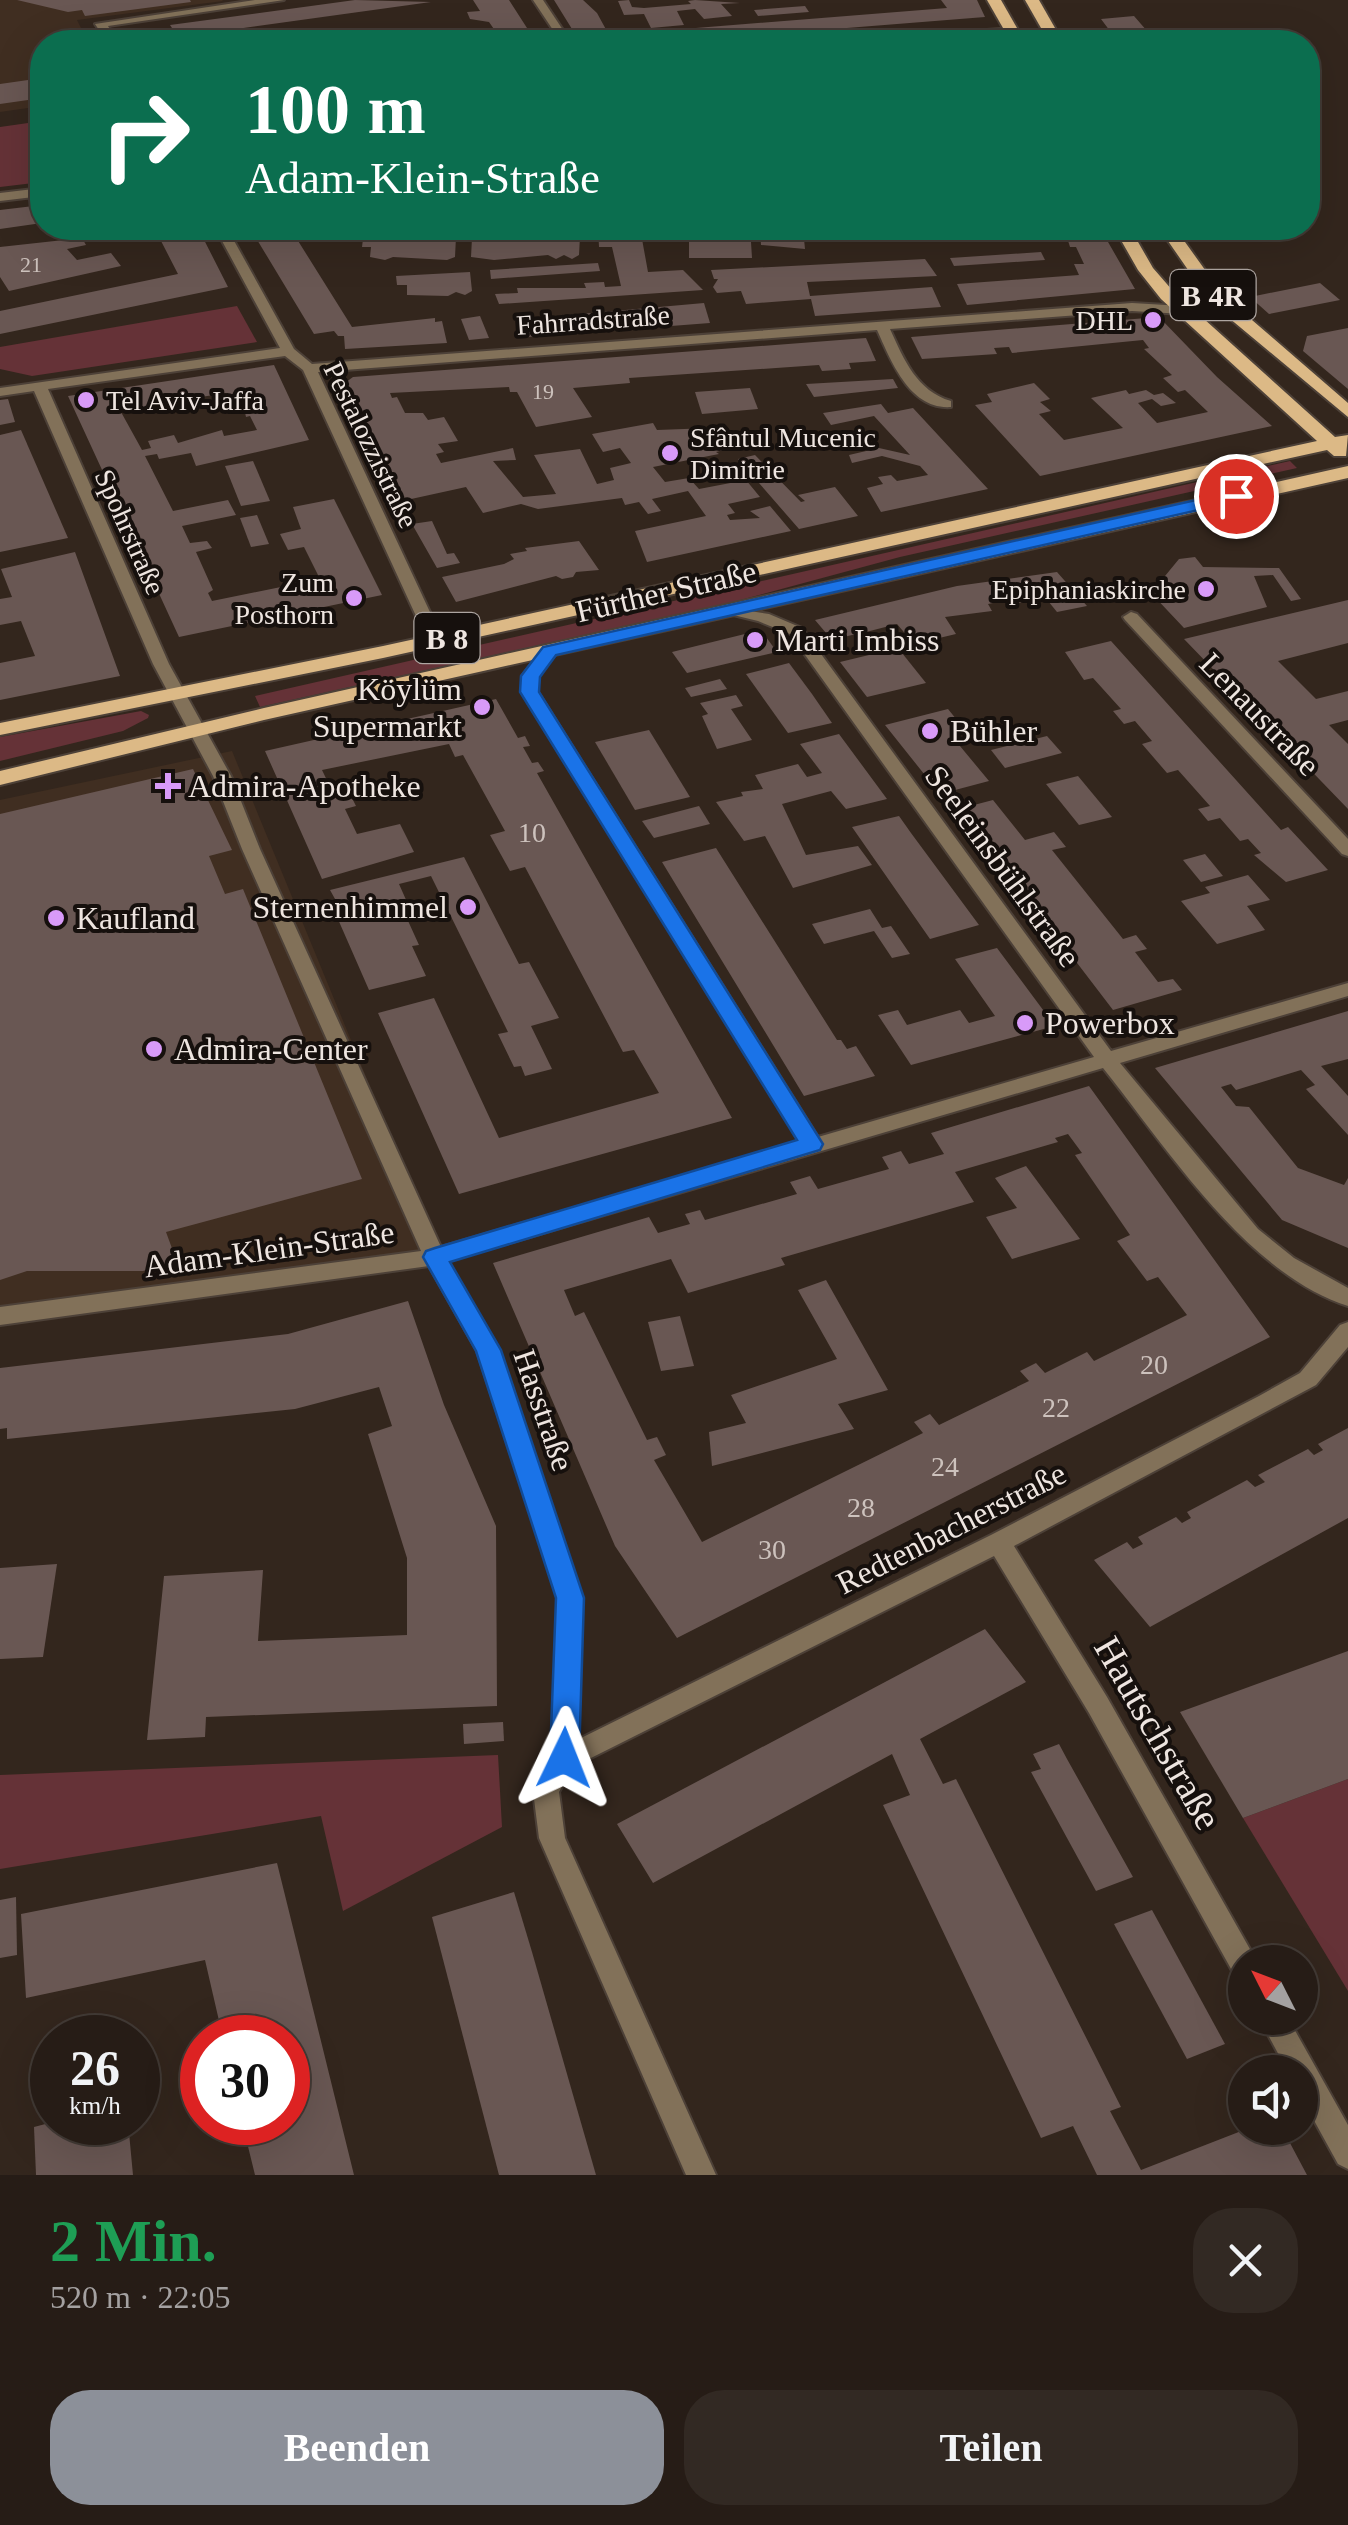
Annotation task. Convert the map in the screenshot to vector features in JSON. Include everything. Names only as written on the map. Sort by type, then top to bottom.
[{"type":"main road","points":[[994,0],[1011,30]]},
{"type":"main road","points":[[1032,0],[1049,30]]},
{"type":"main road","name":"B 4R","points":[[1129,240],[1146,270],[1183,310],[1339,442],[1348,458]]},
{"type":"main road","name":"B 4R","points":[[1175,240],[1217,300],[1348,412]]},
{"type":"main road","name":"Fürther Straße","points":[[0,728],[435,640],[1339,442]]},
{"type":"main road","name":"Fürther Straße","points":[[0,778],[550,650],[1348,472]]},
{"type":"street","points":[[105,30],[102,24],[279,0]]},
{"type":"street","points":[[538,0],[558,30]]},
{"type":"street","points":[[0,198],[30,194]]},
{"type":"street","name":"Pestalozzistraße","points":[[228,240],[288,351],[309,368],[435,640]]},
{"type":"street","name":"Fahrradstraße","points":[[309,368],[1120,308],[1183,310]]},
{"type":"street","points":[[881,324],[917,387],[930,402],[946,404]]},
{"type":"street","points":[[0,392],[288,351]]},
{"type":"street","name":"Spohrstraße","points":[[40,388],[160,664],[178,694]]},
{"type":"street","name":"Seeleinsbühlstraße","points":[[731,610],[763,617],[796,631],[1107,1060],[1250,1235],[1286,1264],[1348,1298]]},
{"type":"street","name":"Lenaustraße","points":[[1130,617],[1348,850]]},
{"type":"street","points":[[550,650],[530,676],[530,692],[812,1144]]},
{"type":"street","name":"Hasstraße","points":[[178,694],[222,776],[251,850],[435,1257],[488,1350],[570,1598],[564,1758],[546,1791],[552,1838],[701,2175]]},
{"type":"street","name":"Adam-Klein-Straße","points":[[0,1316],[435,1257],[1348,989]]},
{"type":"street","name":"Redtenbacherstraße","points":[[564,1758],[998,1542],[1308,1379],[1348,1330]]},
{"type":"street","name":"Hautschstraße","points":[[998,1542],[1098,1705],[1233,1945]]},
{"type":"street","points":[[1283,2035],[1348,2154]]},
{"type":"shaded area","points":[[0,0],[223,1],[77,20],[82,30],[30,30],[30,108],[0,112]]},
{"type":"shaded area","points":[[30,123],[30,183],[0,187],[0,127]]},
{"type":"shaded area","points":[[237,306],[257,342],[32,376],[0,369],[0,347]]},
{"type":"shaded area","points":[[1290,461],[1297,468],[900,557],[733,602],[260,707],[255,696]]},
{"type":"shaded area","points":[[141,711],[148,718],[123,731],[0,761],[0,737]]},
{"type":"shaded area","name":"Admira-Center","points":[[232,751],[411,1186],[435,1257],[0,1316],[0,800]]},
{"type":"shaded area","points":[[498,1755],[502,1827],[343,1911],[321,1816],[0,1869],[0,1775]]},
{"type":"shaded area","points":[[1348,1779],[1348,1991],[1243,1818]]},
{"type":"building","points":[[17,0],[191,2],[85,16],[82,10],[68,12]]},
{"type":"building","points":[[355,0],[431,2],[229,30],[173,30],[170,25]]},
{"type":"building","points":[[473,0],[509,0],[528,30],[495,30],[489,22],[470,19],[467,12],[480,11]]},
{"type":"building","points":[[554,0],[583,0],[597,13],[606,30],[573,30]]},
{"type":"building","points":[[629,0],[632,7],[644,8],[691,4],[688,1],[695,0],[740,3],[721,4],[732,16],[704,19],[695,9],[677,11],[684,25],[651,28],[644,14],[624,15],[618,1]]},
{"type":"building","points":[[941,0],[977,0],[985,17],[822,30],[672,30],[947,8]]},
{"type":"building","points":[[805,6],[809,12],[758,16],[754,10]]},
{"type":"building","points":[[1134,16],[1146,30],[1109,30],[1101,19]]},
{"type":"building","points":[[30,80],[30,100],[0,104],[0,84]]},
{"type":"building","points":[[30,206],[30,225],[0,229],[0,210]]},
{"type":"building","points":[[83,240],[86,245],[67,249],[77,260],[111,253],[121,266],[9,291],[0,277],[0,247]]},
{"type":"building","points":[[161,240],[204,240],[228,287],[0,334],[0,311],[178,274]]},
{"type":"building","points":[[257,240],[298,240],[352,327],[435,318],[435,322],[442,321],[447,343],[345,349],[344,336],[334,331],[314,334]]},
{"type":"building","points":[[363,240],[456,240],[455,257],[447,260],[385,260],[370,257],[371,247],[362,247]]},
{"type":"building","points":[[472,240],[580,240],[579,255],[572,259],[564,255],[556,259],[548,255],[494,260],[471,257]]},
{"type":"building","points":[[599,240],[642,240],[648,272],[683,270],[703,290],[499,304],[495,294],[518,293],[517,288],[586,288],[584,283],[604,282],[605,287],[621,286],[612,247],[599,247]]},
{"type":"building","points":[[761,240],[804,240],[805,249],[761,245]]},
{"type":"building","points":[[1068,240],[1107,240],[1135,289],[967,305],[957,284],[1079,275],[1074,264],[1084,264],[1076,247],[1070,247]]},
{"type":"building","points":[[689,241],[751,242],[752,258],[689,258]]},
{"type":"building","points":[[1041,252],[1045,260],[954,266],[950,258]]},
{"type":"building","points":[[925,259],[937,276],[807,282],[810,296],[932,287],[941,307],[815,316],[811,299],[746,304],[741,291],[717,293],[713,287],[718,279],[714,279],[711,270]]},
{"type":"building","points":[[598,263],[600,271],[491,279],[490,270]]},
{"type":"building","points":[[470,272],[472,291],[465,295],[407,295],[407,285],[397,285],[396,276]]},
{"type":"building","points":[[1320,283],[1340,300],[1269,314],[1250,297]]},
{"type":"building","points":[[704,303],[710,323],[528,337],[524,319]]},
{"type":"building","points":[[480,316],[489,338],[469,340],[461,319]]},
{"type":"building","points":[[1159,317],[1272,426],[1040,476],[975,405],[992,402],[987,394],[1034,383],[1050,399],[1040,402],[1051,411],[1039,414],[1064,440],[1123,428],[1091,398],[1126,390],[1129,394],[1146,390],[1154,395],[1163,393],[1176,403],[1161,406],[1152,399],[1138,403],[1157,423],[1208,412],[1185,390],[1178,392],[1163,378],[1172,375],[1144,349],[1149,348],[1143,340],[1012,353],[1009,347],[994,348],[997,354],[922,359],[911,337]]},
{"type":"building","points":[[1348,328],[1348,389],[1303,351],[1307,336]]},
{"type":"building","points":[[866,338],[876,361],[849,363],[851,369],[822,371],[819,365],[629,378],[630,383],[573,388],[592,417],[536,427],[517,392],[510,392],[509,387],[390,393],[392,398],[397,397],[405,413],[423,413],[428,420],[444,417],[458,441],[438,444],[444,452],[436,454],[441,463],[513,448],[516,460],[493,461],[523,497],[556,494],[534,455],[580,449],[597,484],[614,480],[610,468],[631,463],[620,448],[603,452],[592,434],[653,423],[657,430],[711,428],[728,449],[653,467],[665,482],[689,478],[699,489],[746,480],[760,497],[728,504],[735,513],[727,515],[730,520],[760,518],[750,511],[770,506],[791,531],[647,562],[635,531],[706,516],[688,491],[652,499],[661,511],[648,514],[639,502],[625,505],[622,498],[538,509],[521,504],[483,513],[466,487],[402,501],[342,385],[353,377]]},
{"type":"building","points":[[274,365],[309,440],[196,466],[191,453],[159,459],[157,454],[145,456],[173,511],[228,500],[236,515],[182,526],[190,543],[207,541],[212,548],[196,552],[213,590],[208,593],[212,601],[320,579],[304,547],[288,550],[280,534],[301,529],[293,507],[334,499],[382,595],[179,637],[68,396]],"holes":[[[226,393],[228,397],[241,394],[246,417],[250,416],[257,430],[224,436],[222,430],[178,443],[174,435],[148,441],[151,448],[142,450],[121,412],[165,403],[167,412],[185,409],[182,400]]]},
{"type":"building","points":[[893,379],[898,388],[814,397],[806,384]]},
{"type":"building","points":[[750,388],[758,409],[702,414],[695,392]]},
{"type":"building","points":[[8,399],[15,422],[0,425],[0,400]]},
{"type":"building","points":[[881,404],[888,413],[913,408],[988,489],[881,512],[867,488],[883,484],[878,477],[891,475],[897,481],[928,475],[920,466],[882,456],[852,463],[849,455],[879,448],[910,455],[874,416],[831,425],[823,413]]},
{"type":"building","points":[[21,430],[68,538],[0,552],[0,435]]},
{"type":"building","points":[[755,455],[801,502],[805,501],[798,495],[835,487],[858,516],[799,529],[738,459]]},
{"type":"building","points":[[253,461],[270,501],[241,506],[225,466]]},
{"type":"building","points":[[257,515],[269,544],[251,547],[240,518]]},
{"type":"building","points":[[432,521],[447,554],[454,553],[460,563],[437,568],[412,524]]},
{"type":"building","points":[[579,541],[599,570],[576,572],[573,577],[562,579],[556,576],[456,602],[442,577],[504,564],[514,559],[510,554],[527,551],[525,548]]},
{"type":"building","points":[[75,552],[120,676],[0,700],[0,663],[35,656],[21,621],[0,625],[0,599],[12,597],[1,569]]},
{"type":"building","name":"Epiphaniaskirche","points":[[1195,557],[1203,567],[1279,568],[1301,599],[1291,601],[1273,575],[1254,576],[1267,607],[1184,628],[1151,593],[1179,559]]},
{"type":"building","points":[[1057,572],[1087,606],[1057,612],[1044,596],[1011,605],[1008,600],[988,604],[992,611],[945,617],[956,634],[914,644],[897,624],[866,632],[869,635],[859,638],[856,634],[832,640],[815,620],[957,586]]},
{"type":"building","points":[[1348,600],[1348,643],[1278,661],[1316,699],[1348,691],[1348,720],[1329,725],[1348,744],[1348,809],[1184,639]]},
{"type":"building","points":[[761,630],[777,652],[687,673],[672,652]]},
{"type":"building","points":[[1111,641],[1281,830],[1288,827],[1328,870],[1286,882],[1254,855],[1261,853],[1248,839],[1240,841],[1220,818],[1208,821],[1198,809],[1210,806],[1178,770],[1167,773],[1142,744],[1152,741],[1135,721],[1124,724],[1113,711],[1121,709],[1093,678],[1084,680],[1065,652]]},
{"type":"building","points":[[898,648],[926,683],[867,697],[840,662]]},
{"type":"building","points":[[789,663],[832,723],[788,733],[746,674]]},
{"type":"building","points":[[720,679],[727,689],[691,697],[685,688]]},
{"type":"building","points":[[736,695],[743,706],[731,709],[752,740],[717,749],[702,716],[708,714],[700,703]]},
{"type":"building","points":[[496,699],[518,738],[525,736],[530,746],[523,747],[532,763],[538,762],[544,771],[537,773],[732,1118],[459,1194],[378,1013],[434,998],[499,1138],[659,1093],[634,1050],[623,1052],[525,867],[510,871],[490,835],[505,831],[463,755],[455,757],[449,744],[322,770],[335,797],[350,794],[356,806],[345,809],[357,834],[400,824],[414,852],[322,879],[265,751]]},
{"type":"building","points":[[948,709],[965,730],[950,734],[989,781],[940,794],[885,725]]},
{"type":"building","points":[[649,730],[690,797],[635,810],[595,742]]},
{"type":"building","points":[[839,734],[887,799],[846,809],[831,791],[782,804],[806,855],[858,846],[872,865],[793,888],[765,836],[744,841],[716,802],[763,789],[755,775],[798,764],[807,777],[822,773],[800,744]]},
{"type":"building","points":[[1047,736],[1062,753],[1005,768],[991,750]]},
{"type":"building","name":"Admira-Center","points":[[193,769],[232,850],[209,856],[225,894],[243,889],[362,1179],[166,1232],[177,1262],[143,1271],[27,1271],[0,1280],[0,814]]},
{"type":"building","points":[[1078,776],[1112,817],[1079,825],[1046,784]]},
{"type":"building","points":[[993,800],[1025,840],[1054,832],[1066,847],[1052,850],[1123,939],[1136,935],[1147,949],[1135,952],[1158,982],[1173,979],[1182,990],[1113,1010],[990,849],[982,851],[951,811]]},
{"type":"building","points":[[699,806],[710,824],[654,838],[642,821]]},
{"type":"building","points":[[899,816],[979,925],[930,939],[852,827]]},
{"type":"building","points":[[716,848],[837,1040],[847,1049],[856,1046],[875,1076],[804,1096],[662,862]]},
{"type":"building","points":[[1205,854],[1223,876],[1201,882],[1183,860]]},
{"type":"building","points":[[464,857],[519,964],[529,962],[559,1018],[531,1026],[552,1069],[525,1076],[521,1066],[514,1067],[498,1034],[508,1032],[431,876],[399,884],[411,911],[404,912],[419,945],[412,946],[426,976],[369,990],[330,901],[335,899],[330,890]]},
{"type":"building","points":[[1248,875],[1270,900],[1247,906],[1265,930],[1217,944],[1181,901],[1210,893],[1205,887]]},
{"type":"building","points":[[870,909],[882,928],[891,926],[910,954],[892,958],[874,931],[824,944],[812,924]]},
{"type":"building","points":[[997,948],[1052,1022],[1051,1027],[911,1065],[878,1015],[898,1010],[907,1025],[960,1010],[969,1023],[995,1016],[955,959]]},
{"type":"building","points":[[1348,1011],[1348,1059],[1321,1066],[1348,1096],[1348,1135],[1306,1089],[1315,1085],[1301,1070],[1236,1090],[1231,1084],[1221,1087],[1236,1106],[1249,1107],[1298,1168],[1344,1185],[1348,1178],[1348,1248],[1282,1220],[1155,1068]]},
{"type":"building","points":[[1089,1086],[1270,1337],[677,1638],[615,1546],[493,1263],[649,1217],[658,1233],[690,1224],[685,1214],[700,1210],[705,1220],[797,1194],[790,1182],[810,1176],[818,1189],[889,1169],[882,1157],[901,1151],[909,1164],[944,1154],[931,1133]],"holes":[[[1068,1134],[1082,1153],[1075,1155],[1130,1235],[1117,1241],[1147,1281],[1158,1277],[1187,1315],[1094,1361],[1087,1352],[1045,1373],[1036,1363],[1020,1371],[1029,1381],[939,1425],[930,1414],[914,1422],[923,1433],[702,1542],[654,1460],[666,1455],[657,1437],[647,1440],[584,1312],[575,1316],[564,1290],[671,1259],[688,1293],[785,1265],[781,1258],[974,1202],[955,1172],[1058,1142],[1055,1138]]]},
{"type":"building","points":[[1026,1166],[1080,1239],[1012,1259],[986,1217],[1017,1208],[995,1178]]},
{"type":"building","points":[[826,1280],[888,1390],[838,1404],[854,1429],[712,1466],[709,1432],[746,1423],[731,1395],[837,1359],[798,1290]]},
{"type":"building","points":[[408,1301],[444,1405],[496,1526],[497,1706],[206,1717],[205,1737],[147,1740],[164,1576],[263,1570],[258,1641],[407,1635],[407,1558],[368,1434],[392,1426],[379,1387],[295,1409],[7,1439],[7,1428],[0,1429],[0,1368],[288,1334]]},
{"type":"building","points":[[680,1316],[694,1366],[661,1371],[648,1322]]},
{"type":"building","points":[[1348,1428],[1348,1518],[1150,1627],[1094,1560],[1127,1542],[1133,1549],[1143,1544],[1138,1537],[1176,1517],[1182,1523],[1191,1518],[1187,1512],[1247,1480],[1255,1487],[1265,1482],[1258,1475],[1308,1449],[1314,1455],[1323,1450],[1318,1444]]},
{"type":"building","points":[[57,1564],[43,1657],[0,1659],[0,1568]]},
{"type":"building","points":[[985,1629],[1026,1682],[920,1739],[943,1784],[956,1779],[1121,2107],[1110,2111],[1141,2170],[1228,2136],[1228,2145],[1291,2145],[1307,2175],[1097,2175],[1073,2126],[1041,2138],[883,1805],[910,1795],[892,1754],[653,1883],[617,1824]]},
{"type":"building","points":[[1348,1651],[1348,1779],[1243,1818],[1180,1712]]},
{"type":"building","points":[[503,1722],[504,1741],[464,1744],[463,1724]]},
{"type":"building","points":[[1059,1744],[1133,1877],[1096,1891],[1031,1772],[1041,1769],[1033,1754]]},
{"type":"building","points":[[277,1863],[354,2175],[255,2175],[248,2145],[310,2145],[310,2015],[218,2015],[205,1960],[26,1998],[21,1914]]},
{"type":"building","points":[[514,1892],[596,2175],[499,2175],[432,1917]]},
{"type":"building","points":[[16,1897],[17,1955],[0,1958],[0,1900]]},
{"type":"building","points":[[1152,1910],[1225,2044],[1187,2059],[1114,1924]]},
{"type":"building","points":[[35,2145],[130,2145],[133,2175],[36,2175]]},
{"type":"place","name":"DHL","points":[[1153,320]]},
{"type":"place","name":"Tel Aviv-Jaffa","points":[[86,400]]},
{"type":"place","name":"Sfântul Mucenic Dimitrie","points":[[670,453]]},
{"type":"place","name":"Epiphaniaskirche","points":[[1206,589]]},
{"type":"place","name":"Zum Posthorn","points":[[354,598]]},
{"type":"place","name":"Marti Imbiss","points":[[755,640]]},
{"type":"place","name":"Köylüm Supermarkt","points":[[482,707]]},
{"type":"place","name":"Bühler","points":[[930,731]]},
{"type":"place","name":"Admira-Apotheke","points":[[168,786]]},
{"type":"place","name":"Sternenhimmel","points":[[468,907]]},
{"type":"place","name":"Kaufland","points":[[56,918]]},
{"type":"place","name":"Powerbox","points":[[1025,1023]]},
{"type":"place","name":"Admira-Center","points":[[154,1049]]},
{"type":"route","points":[[564,1758],[570,1598],[488,1350],[435,1257],[812,1144],[530,692],[530,676],[550,650],[1236,496]]}]
